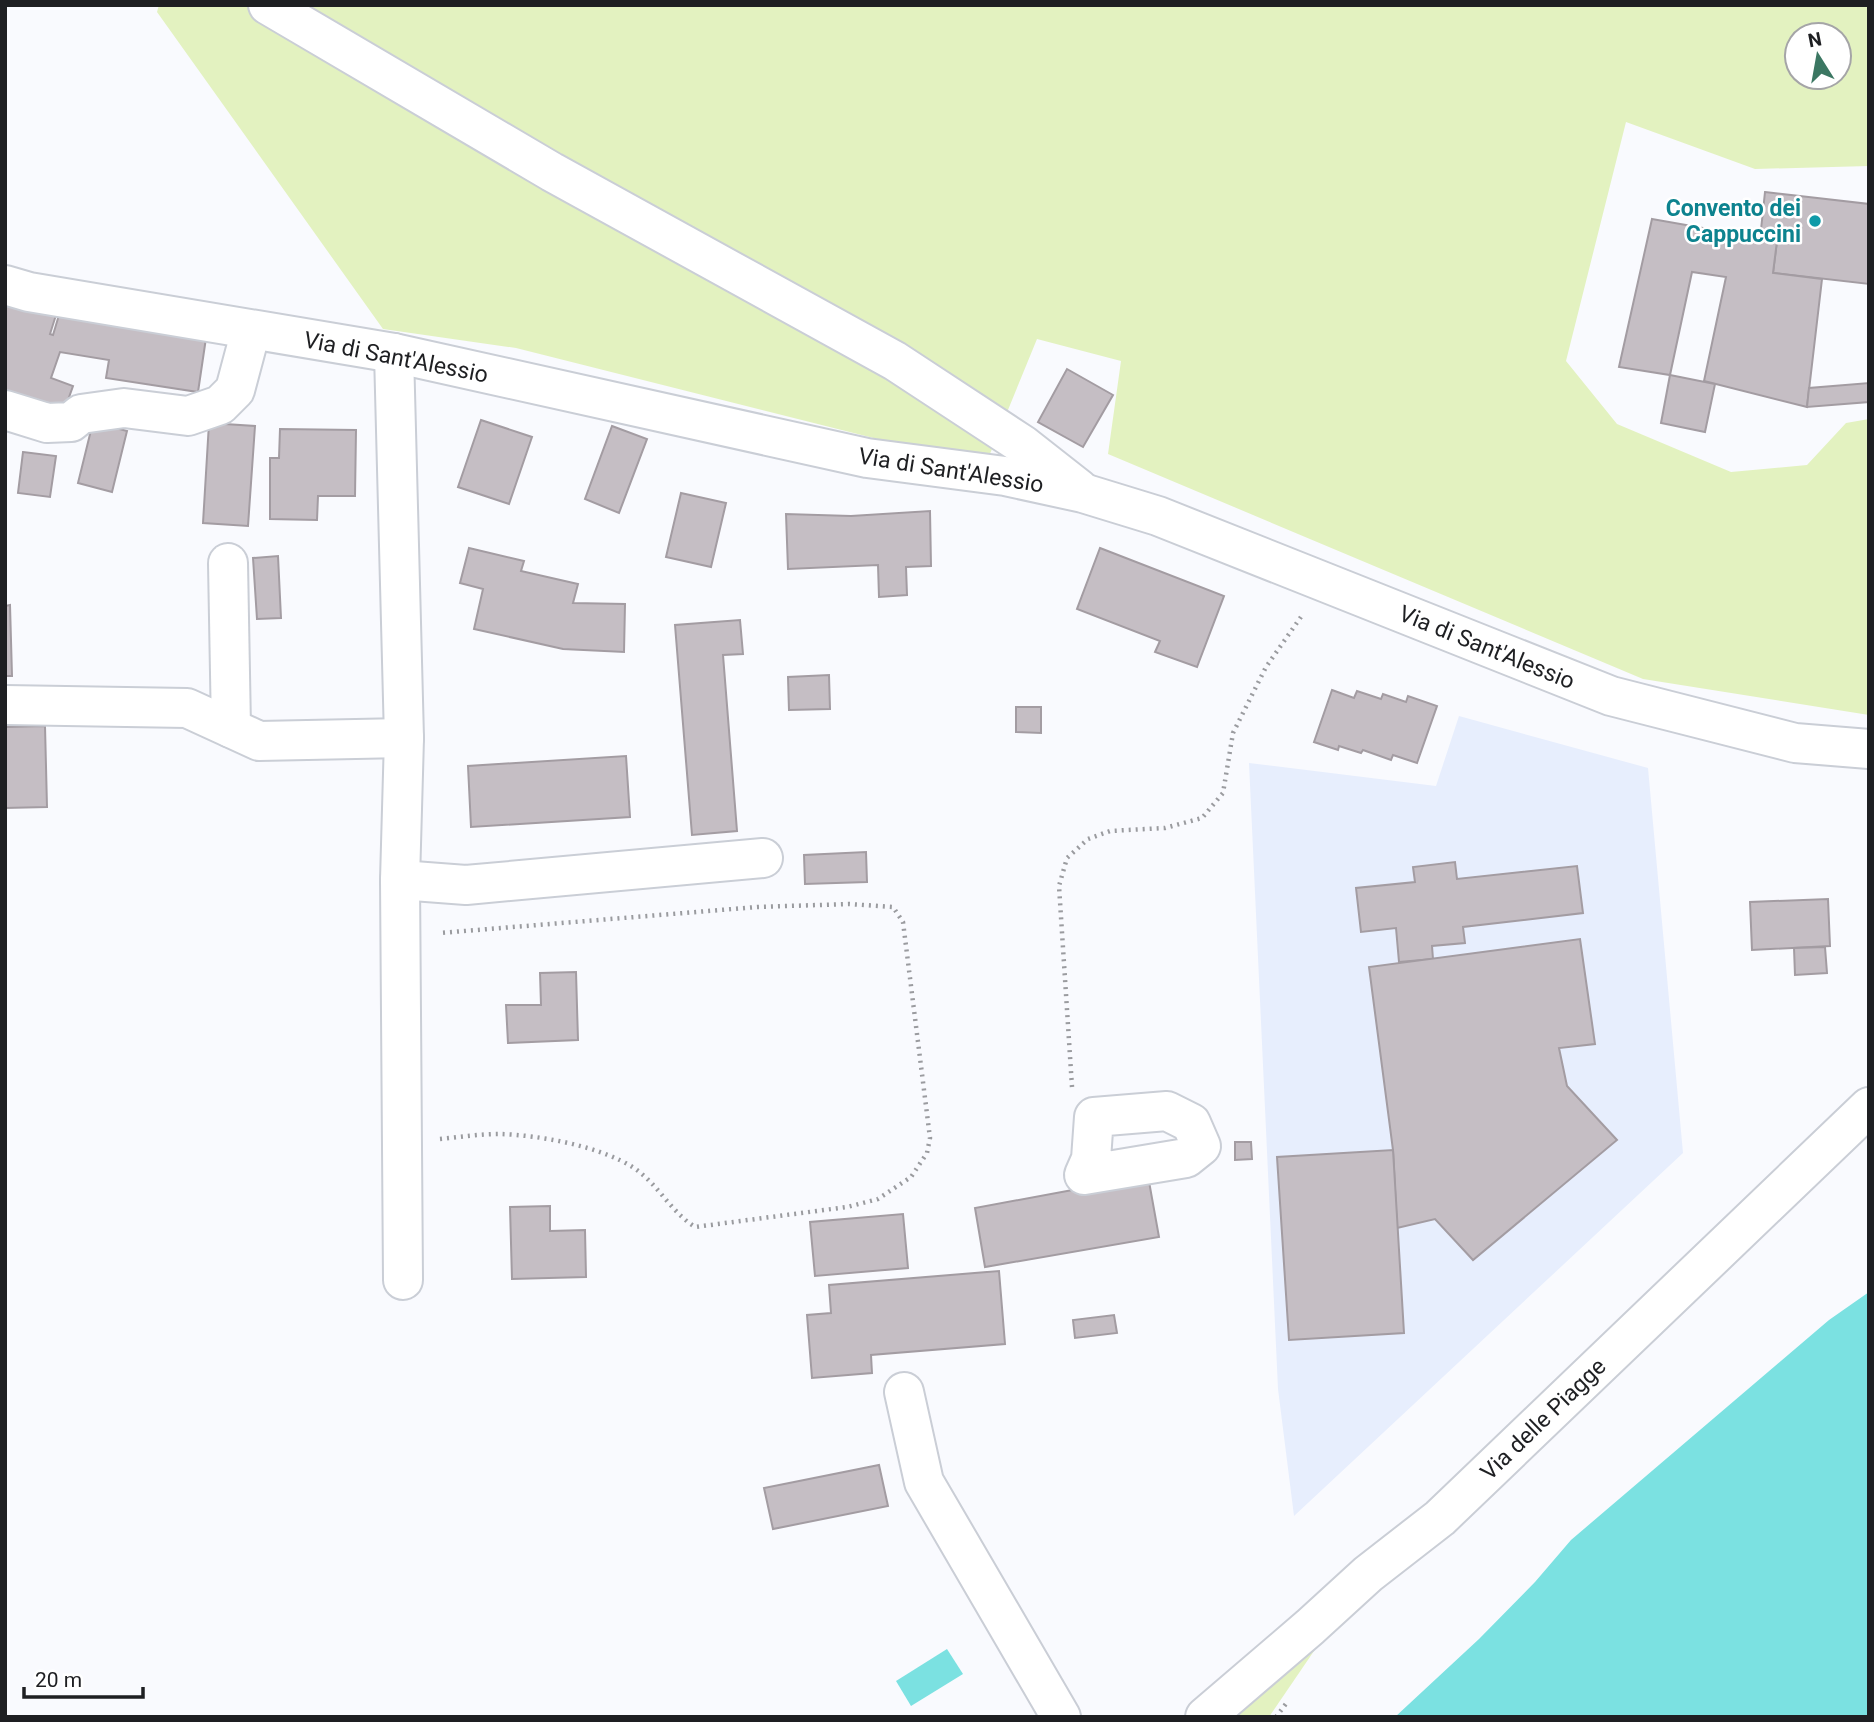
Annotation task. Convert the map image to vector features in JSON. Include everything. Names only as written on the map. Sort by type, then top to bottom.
[{"type":"street","points":[[268,5],[552,172],[895,361],[1023,445],[1083,493]]},
{"type":"street","name":"Via di Sant'Alessio","points":[[5,285],[29,292],[394,353],[867,458],[1005,476],[1083,493],[1158,516],[1611,696],[1795,743],[1869,749]]},
{"type":"street","points":[[5,410],[47,424],[71,422],[80,414],[88,412],[124,408],[188,416],[220,405],[235,390],[251,330]]},
{"type":"street","points":[[394,353],[404,738],[400,880],[403,1280]]},
{"type":"street","points":[[228,563],[231,728]]},
{"type":"street","points":[[5,705],[187,708],[259,741],[404,738]]},
{"type":"street","points":[[400,880],[466,885],[763,858]]},
{"type":"street","name":"Via delle Piagge","points":[[1205,1717],[1310,1628],[1368,1574],[1440,1518],[1869,1107]]},
{"type":"street","points":[[904,1392],[923,1482],[1061,1717]]},
{"type":"path","points":[[1072,1088],[1059,886],[1067,858],[1088,839],[1110,831],[1165,828],[1202,818],[1223,793],[1233,733],[1266,667],[1325,582]]},
{"type":"path","points":[[400,936],[757,907],[849,904],[893,907],[903,922],[930,1138],[927,1153],[911,1177],[878,1199],[847,1207],[695,1227],[679,1216],[659,1190],[633,1168],[598,1152],[544,1138],[499,1134],[402,1139]]},
{"type":"shaded area","points":[[1459,716],[1648,768],[1683,1153],[1294,1516],[1278,1389],[1249,763],[1436,786]]},
{"type":"green space","points":[[159,5],[1869,5],[1869,166],[1755,169],[1626,122],[1566,361],[1617,424],[1731,472],[1807,465],[1846,423],[1869,419],[1869,715],[1643,679],[1108,454],[1121,361],[1037,339],[985,466],[516,348],[383,329],[157,12]]},
{"type":"green space","points":[[1329,1629],[1269,1717],[1226,1717]]},
{"type":"water","points":[[1869,1292],[1869,1717],[1395,1717],[1479,1639],[1535,1582],[1571,1540],[1829,1320]]},
{"type":"water","points":[[947,1649],[963,1674],[911,1706],[896,1681]]},
{"type":"building","name":"Convento dei Cappuccini","points":[[1765,192],[1869,204],[1869,284],[1773,273],[1777,241],[1760,239]]},
{"type":"building","points":[[1652,219],[1777,241],[1773,273],[1822,279],[1807,407],[1704,381],[1726,277],[1692,272],[1670,375],[1619,367]]},
{"type":"building","points":[[5,298],[56,315],[50,334],[53,335],[59,315],[206,338],[198,392],[106,378],[109,360],[60,352],[51,378],[73,386],[63,414],[5,395]]},
{"type":"building","points":[[1067,369],[1113,395],[1083,447],[1038,422]]},
{"type":"building","points":[[1670,375],[1715,384],[1705,432],[1661,423]]},
{"type":"building","points":[[1869,383],[1869,402],[1807,407],[1809,388]]},
{"type":"building","points":[[481,420],[532,437],[509,504],[458,487]]},
{"type":"building","points":[[93,422],[127,431],[112,492],[78,483]]},
{"type":"building","points":[[209,423],[255,426],[248,526],[203,523]]},
{"type":"building","points":[[612,426],[647,439],[619,513],[585,499]]},
{"type":"building","points":[[280,429],[356,430],[355,496],[318,496],[317,520],[270,519],[270,458],[279,458]]},
{"type":"building","points":[[23,452],[56,456],[50,497],[18,493]]},
{"type":"building","points":[[681,493],[726,503],[711,567],[666,557]]},
{"type":"building","points":[[930,511],[931,566],[906,567],[907,595],[879,597],[878,565],[788,569],[786,514],[851,516]]},
{"type":"building","points":[[469,548],[524,561],[521,571],[578,584],[573,603],[625,604],[624,652],[563,649],[474,629],[483,589],[460,583]]},
{"type":"building","points":[[1100,548],[1224,596],[1197,667],[1155,652],[1160,641],[1077,609]]},
{"type":"building","points":[[278,556],[281,618],[257,619],[253,558]]},
{"type":"building","points":[[10,605],[12,676],[5,676],[5,606]]},
{"type":"building","points":[[740,620],[743,654],[723,655],[737,831],[692,835],[675,625]]},
{"type":"building","points":[[829,675],[830,709],[789,710],[788,677]]},
{"type":"building","points":[[1332,690],[1354,698],[1357,691],[1381,699],[1383,694],[1406,702],[1408,696],[1437,706],[1417,763],[1393,755],[1391,760],[1363,750],[1361,753],[1339,746],[1338,750],[1314,742]]},
{"type":"building","points":[[1016,707],[1041,707],[1041,733],[1016,732]]},
{"type":"building","points":[[45,726],[47,807],[5,808],[5,727]]},
{"type":"building","points":[[626,756],[630,817],[471,827],[468,766]]},
{"type":"building","points":[[866,852],[867,882],[805,884],[804,855]]},
{"type":"building","points":[[1455,862],[1457,879],[1577,866],[1583,913],[1463,927],[1465,943],[1432,946],[1433,959],[1399,962],[1396,928],[1361,932],[1356,888],[1415,882],[1413,867]]},
{"type":"building","points":[[1828,899],[1830,946],[1752,950],[1750,902]]},
{"type":"building","points":[[1580,939],[1595,1044],[1559,1048],[1567,1086],[1617,1140],[1473,1260],[1435,1219],[1397,1228],[1393,1150],[1369,967]]},
{"type":"building","points":[[1825,947],[1827,973],[1795,975],[1794,948]]},
{"type":"building","points":[[576,972],[578,1040],[508,1043],[506,1005],[541,1005],[540,973]]},
{"type":"building","points":[[1235,1142],[1251,1142],[1252,1159],[1235,1160]]},
{"type":"building","points":[[1393,1150],[1404,1333],[1289,1340],[1277,1157]]},
{"type":"building","points":[[1148,1176],[1159,1237],[985,1267],[975,1208]]},
{"type":"building","points":[[550,1206],[550,1231],[585,1230],[586,1277],[512,1279],[510,1207]]},
{"type":"building","points":[[903,1214],[908,1268],[815,1276],[810,1222]]},
{"type":"building","points":[[999,1271],[1005,1344],[871,1355],[872,1373],[812,1378],[807,1315],[831,1313],[829,1285]]},
{"type":"building","points":[[1114,1315],[1117,1333],[1075,1338],[1073,1320]]},
{"type":"building","points":[[879,1465],[888,1506],[773,1529],[764,1488]]},
{"type":"place","name":"Convento dei Cappuccini","points":[[1815,221]]}]
